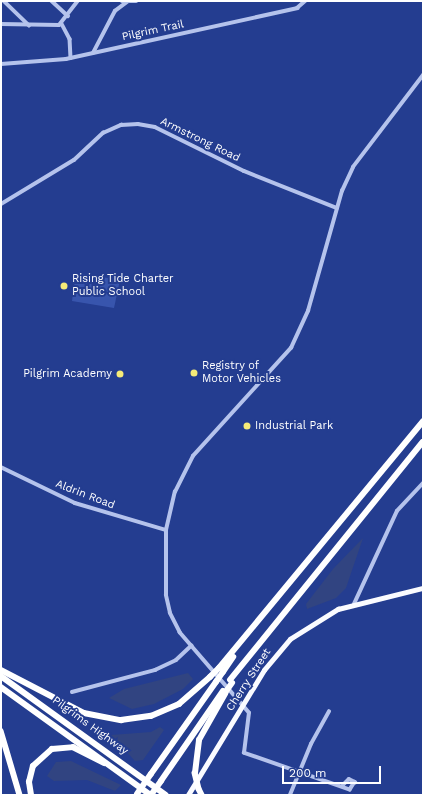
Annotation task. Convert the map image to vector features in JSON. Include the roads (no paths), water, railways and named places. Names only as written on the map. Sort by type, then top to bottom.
[{"type":"highway","points":[[137,795],[216,682],[221,670],[423,421]]},
{"type":"highway","points":[[151,795],[224,692],[243,662],[423,442]]},
{"type":"highway","points":[[1,670],[75,710],[121,720],[151,716],[179,704],[210,677],[221,670]]},
{"type":"highway","name":"Pilgrims Highway","points":[[1,676],[166,795]]},
{"type":"highway","name":"Pilgrims Highway","points":[[1,687],[151,795]]},
{"type":"highway","points":[[202,795],[195,773],[199,740],[224,692]]},
{"type":"highway","points":[[1,730],[20,795]]},
{"type":"highway","points":[[31,795],[33,766],[52,749],[73,747],[112,766]]},
{"type":"main road","name":"Cherry Street","points":[[188,795],[243,705],[285,643],[314,621],[354,604],[423,588]]},
{"type":"street","points":[[4,1],[29,25]]},
{"type":"street","points":[[52,1],[68,16]]},
{"type":"street","points":[[62,24],[78,1]]},
{"type":"street","points":[[122,1],[136,1]]},
{"type":"street","name":"Pilgrim Trail","points":[[1,64],[71,58],[297,8],[305,1]]},
{"type":"street","points":[[93,53],[114,11],[127,2]]},
{"type":"street","points":[[1,24],[62,24]]},
{"type":"street","points":[[62,24],[70,39],[71,58]]},
{"type":"street","points":[[343,785],[244,753],[250,716],[243,705],[191,646],[172,619],[166,589],[166,530],[175,492],[193,456],[275,370],[296,339],[337,208],[358,158],[423,74]]},
{"type":"street","name":"Armstrong Road","points":[[1,204],[78,157],[103,133],[121,125],[138,124],[155,127],[230,165],[337,208]]},
{"type":"street","name":"Aldrin Road","points":[[1,467],[74,503],[166,530]]},
{"type":"street","points":[[354,604],[397,511],[423,483]]},
{"type":"street","points":[[72,692],[155,670],[176,660],[191,646]]},
{"type":"street","points":[[290,795],[329,712]]},
{"type":"place","name":"Rising Tide Charter Public School","points":[[64,286]]},
{"type":"place","name":"Registry of Motor Vehicles","points":[[194,373]]},
{"type":"place","name":"Pilgrim Academy","points":[[120,374]]},
{"type":"place","name":"Industrial Park","points":[[247,426]]}]
